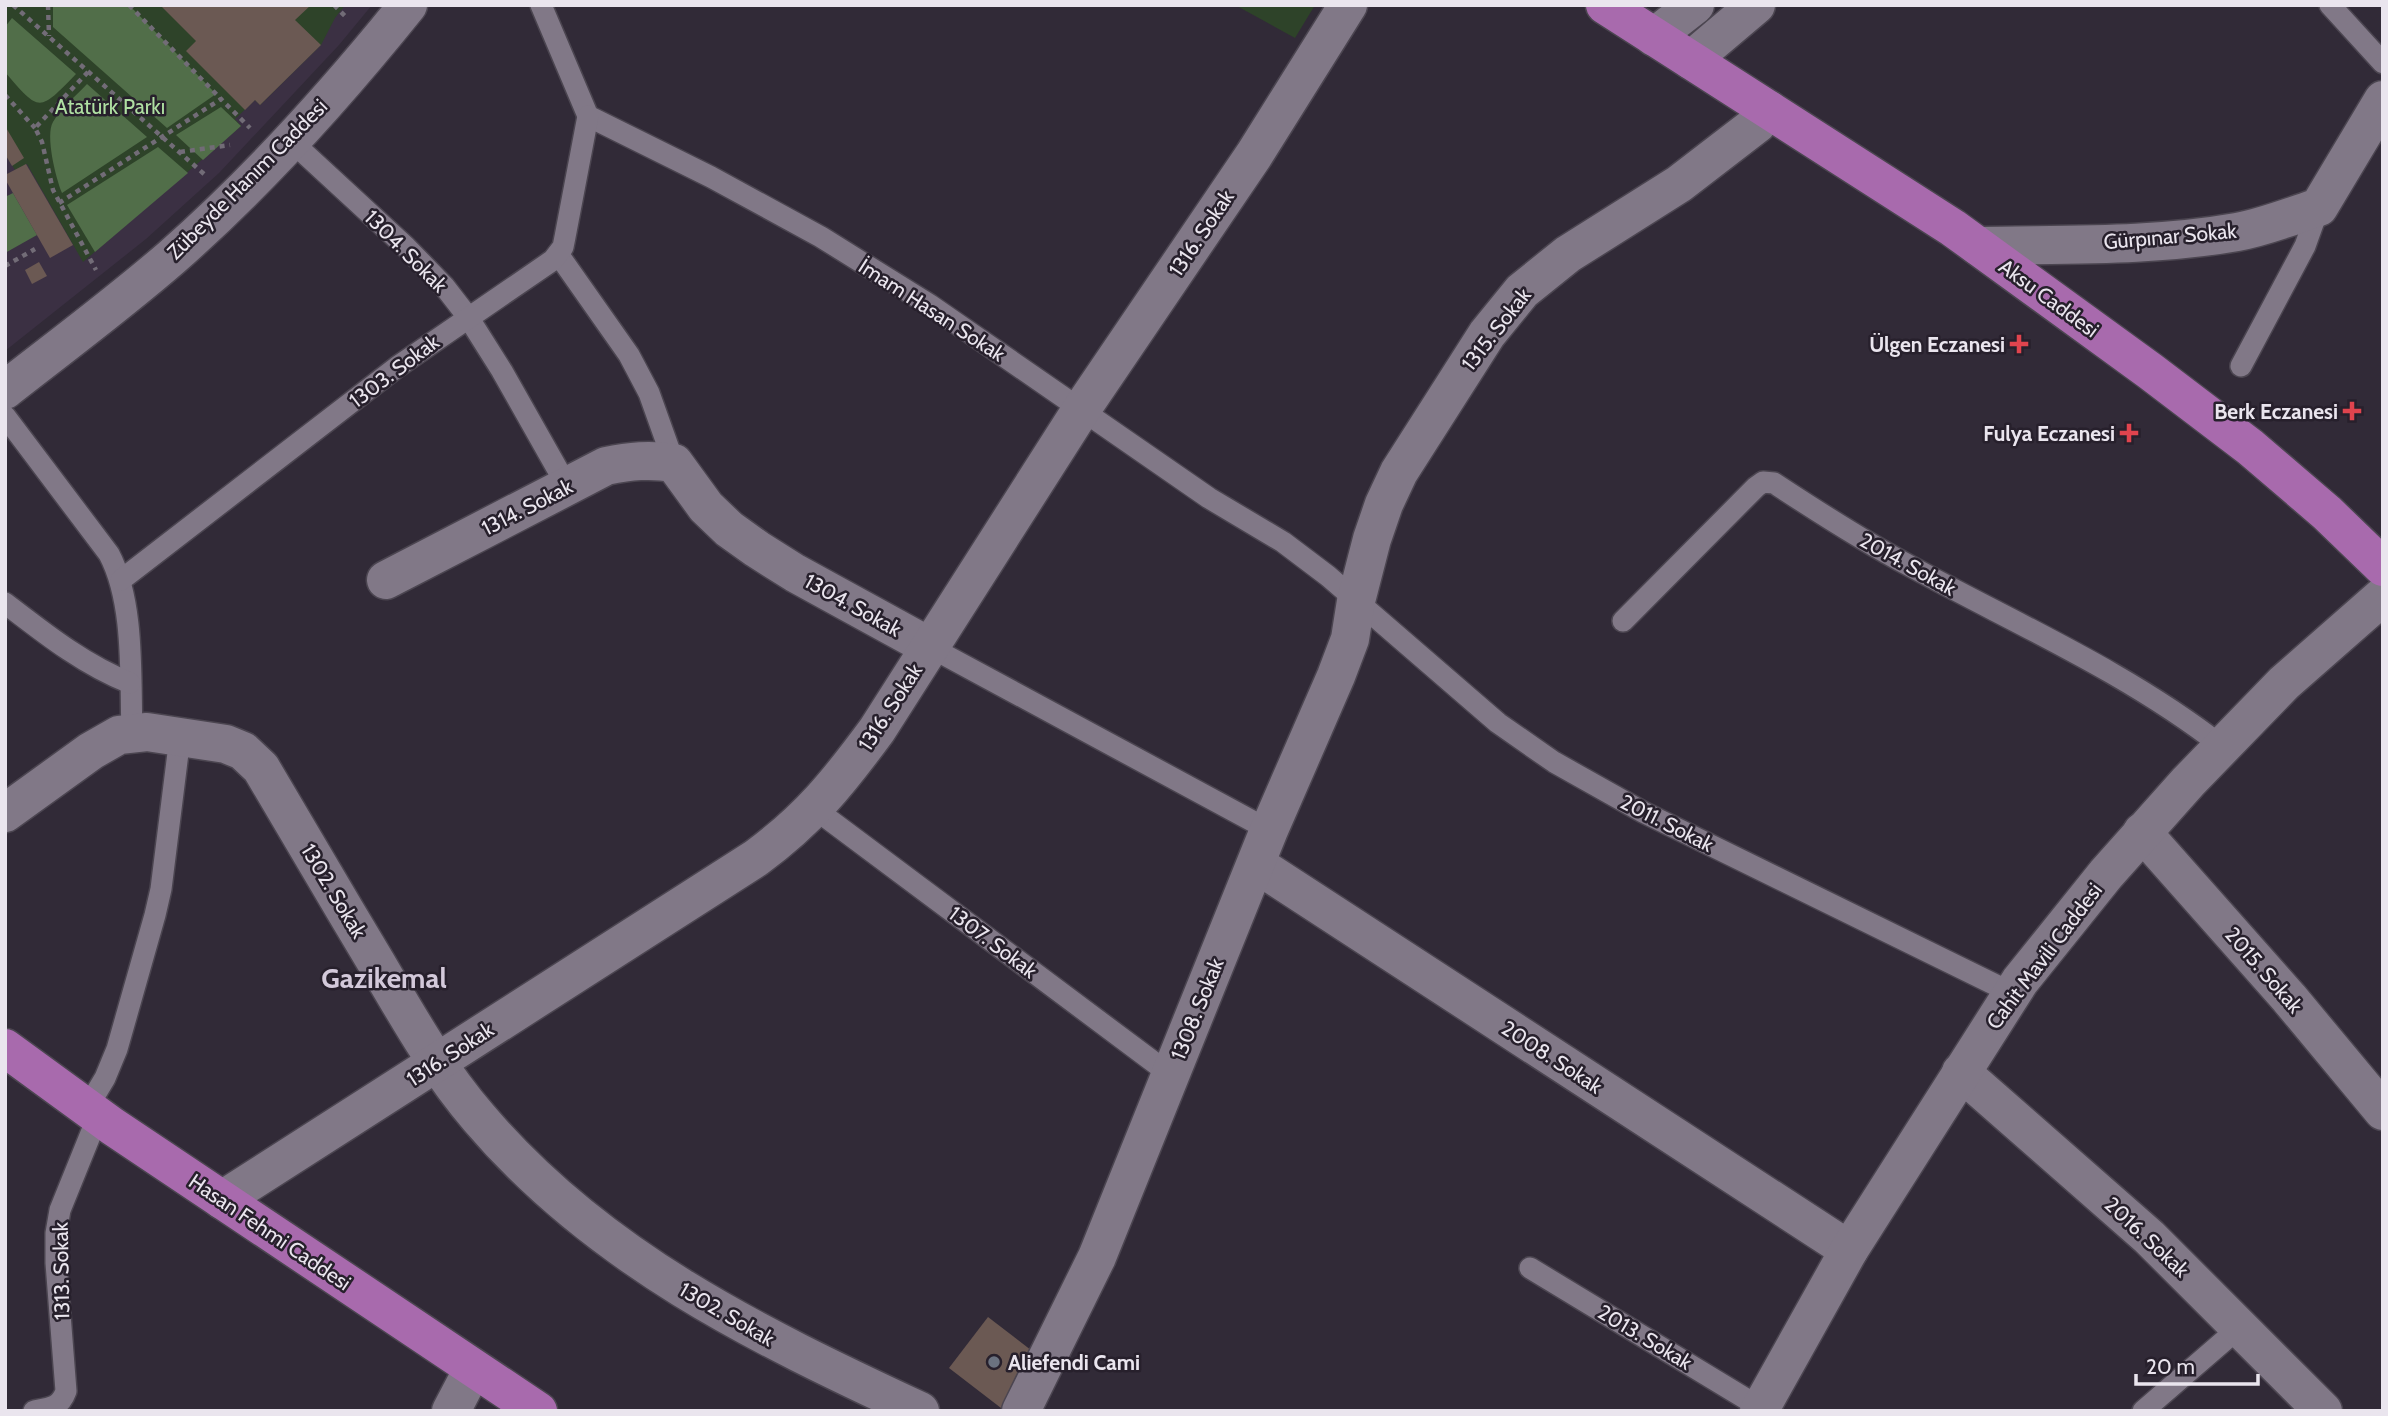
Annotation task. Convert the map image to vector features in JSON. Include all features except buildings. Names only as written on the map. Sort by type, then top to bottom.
[{"type":"main road","name":"Aksu Caddesi","points":[[1605,5],[1978,246],[2150,370],[2250,447],[2327,513],[2383,567]]},
{"type":"main road","name":"Hasan Fehmi Caddesi","points":[[5,1048],[222,1200],[538,1411]]},
{"type":"street","name":"Zübeyde Hanım Caddesi","points":[[5,390],[171,258],[213,220],[274,137],[408,5]]},
{"type":"street","name":"1316. Sokak","points":[[222,1200],[756,858],[786,836],[815,808],[842,778],[870,740],[1081,410],[1254,155],[1348,5]]},
{"type":"street","points":[[1654,37],[1695,5]]},
{"type":"street","points":[[1691,60],[1756,5]]},
{"type":"street","points":[[2319,207],[2383,100]]},
{"type":"street","name":"1315. Sokak","points":[[1356,601],[1380,515],[1399,472],[1507,307],[1545,271],[1679,184],[1757,124],[1769,110]]},
{"type":"street","name":"Gürpınar Sokak","points":[[1978,246],[2160,241],[2202,237],[2240,231],[2319,207]]},
{"type":"street","name":"1314. Sokak","points":[[386,580],[606,466],[654,460],[674,463]]},
{"type":"street","name":"1304. Sokak","points":[[674,463],[706,507],[748,543],[795,573],[930,647]]},
{"type":"street","name":"Cahit Mavili Caddesi","points":[[1762,1409],[1849,1250],[2012,993],[2142,832],[2284,683],[2383,596]]},
{"type":"street","name":"1308. Sokak","points":[[1021,1411],[1097,1257],[1262,847],[1336,676],[1350,639],[1356,601]]},
{"type":"street","name":"1302. Sokak","points":[[132,733],[147,732],[226,744],[243,751],[261,768],[437,1062],[477,1116],[518,1162],[573,1212],[629,1255],[694,1297],[777,1343],[920,1411]]},
{"type":"street","points":[[5,813],[106,742],[119,735],[132,733]]},
{"type":"street","name":"2015. Sokak","points":[[2142,832],[2289,998],[2383,1111]]},
{"type":"street","name":"2008. Sokak","points":[[1262,847],[1849,1250]]},
{"type":"street","name":"2016. Sokak","points":[[1961,1072],[2149,1237],[2323,1411]]},
{"type":"street","points":[[451,1411],[473,1369]]},
{"type":"lane","points":[[541,5],[589,116],[565,237],[558,254]]},
{"type":"lane","points":[[2330,5],[2383,63]]},
{"type":"lane","name":"İmam Hasan Sokak","points":[[589,116],[711,177],[821,237],[930,305],[1209,498],[1283,542],[1356,601]]},
{"type":"lane","name":"1304. Sokak","points":[[274,137],[406,247],[444,286],[468,317],[502,371],[567,486]]},
{"type":"lane","points":[[2241,366],[2305,246],[2319,207]]},
{"type":"lane","name":"1304. Sokak","points":[[558,254],[629,355],[649,393],[674,463]]},
{"type":"lane","name":"1303. Sokak","points":[[121,580],[397,367],[544,267],[558,254]]},
{"type":"lane","points":[[5,416],[109,554],[121,580],[127,613],[132,733]]},
{"type":"lane","name":"2014. Sokak","points":[[1623,621],[1756,487],[1763,482],[1773,483],[1865,542],[2114,673],[2158,700],[2223,747]]},
{"type":"lane","name":"2011. Sokak","points":[[1356,601],[1498,723],[1554,762],[1643,812],[2012,993]]},
{"type":"lane","points":[[5,603],[41,631],[106,674],[130,683]]},
{"type":"lane","name":"1304. Sokak","points":[[930,647],[1262,847]]},
{"type":"lane","name":"1313. Sokak","points":[[34,1411],[56,1406],[63,1401],[66,1391],[56,1263],[56,1233],[60,1210],[117,1049],[155,915],[161,889],[180,737]]},
{"type":"lane","name":"1307. Sokak","points":[[815,808],[1171,1075]]},
{"type":"lane","name":"2013. Sokak","points":[[1530,1268],[1762,1409]]},
{"type":"lane","points":[[2143,1411],[2240,1327]]},
{"type":"path","points":[[5,11],[12,5],[211,180]]},
{"type":"path","points":[[48,5],[48,37]]},
{"type":"path","points":[[129,5],[221,99],[274,137]]},
{"type":"path","points":[[35,128],[89,72]]},
{"type":"path","points":[[5,95],[35,128],[42,142],[50,181],[59,203],[100,277]]},
{"type":"path","points":[[59,203],[221,99]]},
{"type":"path","points":[[179,152],[237,143]]},
{"type":"path","points":[[5,266],[35,250]]},
{"type":"shaded area","name":"Atatürk Parkı","points":[[5,5],[372,5],[339,45],[219,173],[146,239],[5,351]]},
{"type":"green space","name":"Atatürk Parkı","points":[[5,5],[345,5],[321,45],[260,105],[255,100],[235,119],[241,126],[83,262],[27,164],[15,170],[5,154]]},
{"type":"green space","points":[[53,5],[129,5],[216,94],[167,128],[53,27]]},
{"type":"green space","points":[[1235,5],[1315,5],[1295,38]]},
{"type":"green space","points":[[12,18],[76,74],[47,101],[33,101],[5,72],[5,27]]},
{"type":"green space","points":[[87,84],[147,137],[62,193],[52,157],[51,128],[60,112]]},
{"type":"green space","points":[[221,107],[241,126],[203,160],[176,135]]},
{"type":"green space","points":[[158,147],[188,173],[95,252],[67,205]]},
{"type":"green space","points":[[13,193],[37,235],[5,253],[5,197]]},
{"type":"place","name":"Ülgen Eczanesi","points":[[2019,344]]},
{"type":"place","name":"Berk Eczanesi","points":[[2352,411]]},
{"type":"place","name":"Fulya Eczanesi","points":[[2129,433]]},
{"type":"place","name":"Aliefendi Cami","points":[[994,1362]]},
{"type":"district","name":"Gazikemal","points":[[384,978]]}]
